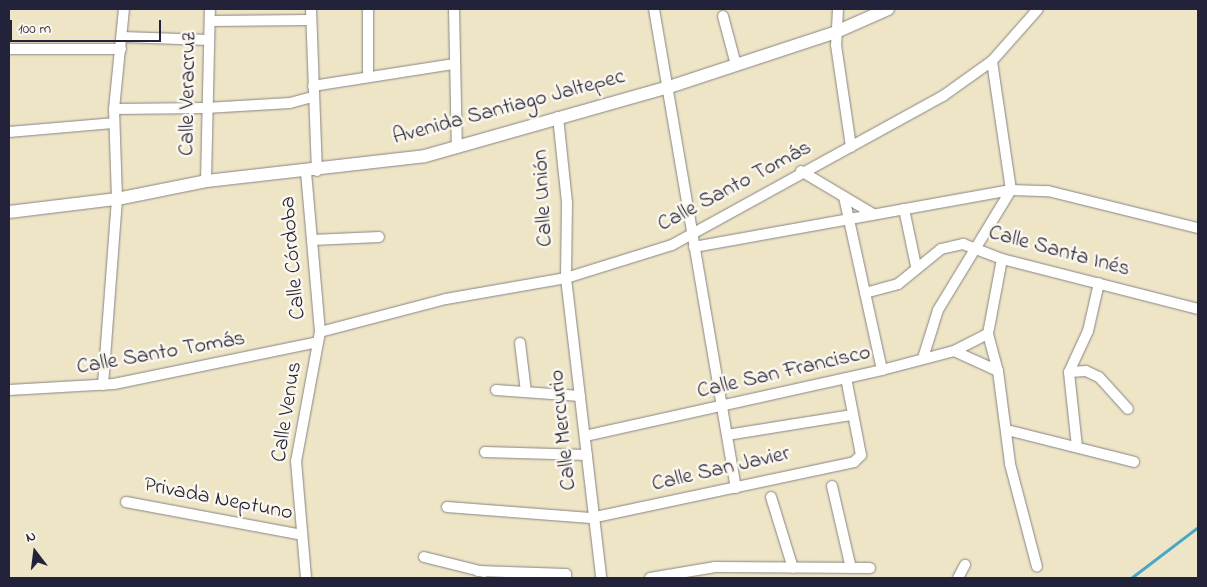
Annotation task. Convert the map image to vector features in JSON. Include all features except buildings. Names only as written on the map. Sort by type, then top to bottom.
[{"type":"street","points":[[103,385],[117,199],[113,123],[124,9]]},
{"type":"street","name":"Calle Veracruz","points":[[206,181],[206,108],[210,9]]},
{"type":"street","name":"Calle Córdoba","points":[[311,9],[313,91],[312,240],[319,337]]},
{"type":"street","points":[[368,9],[368,77]]},
{"type":"street","points":[[454,9],[457,147]]},
{"type":"street","points":[[654,9],[666,88],[736,488]]},
{"type":"street","points":[[838,9],[836,32],[851,147]]},
{"type":"street","name":"Avenida Santiago Jaltepec","points":[[9,212],[117,199],[206,181],[311,171],[457,147],[666,88],[836,32],[888,9]]},
{"type":"street","name":"Calle Santo Tomás","points":[[9,390],[103,385],[319,337],[446,300],[566,278],[672,245],[801,171],[896,124],[992,61],[1038,9]]},
{"type":"street","points":[[724,16],[736,65]]},
{"type":"street","points":[[210,20],[310,20]]},
{"type":"street","points":[[122,37],[209,40]]},
{"type":"street","points":[[9,49],[121,49]]},
{"type":"street","points":[[923,358],[938,310],[977,250],[1011,190],[992,61]]},
{"type":"street","points":[[114,109],[206,108],[290,103],[313,91],[368,77],[454,64]]},
{"type":"street","name":"Calle Unión","points":[[558,117],[567,203],[566,278]]},
{"type":"street","points":[[9,132],[113,123]]},
{"type":"street","points":[[801,171],[873,214]]},
{"type":"street","points":[[694,247],[1011,190],[1048,191],[1198,228]]},
{"type":"street","points":[[844,197],[882,370]]},
{"type":"street","points":[[904,209],[916,266]]},
{"type":"street","points":[[312,240],[379,237]]},
{"type":"street","name":"Calle Santa Inés","points":[[865,293],[898,284],[910,278],[916,266],[941,248],[963,244],[1002,259],[1198,309]]},
{"type":"street","points":[[1002,259],[988,334],[998,371],[1010,464],[1037,568]]},
{"type":"street","name":"Calle Mercurio","points":[[566,278],[587,455],[591,518],[601,578]]},
{"type":"street","points":[[1076,447],[1069,372],[1088,331],[1099,283]]},
{"type":"street","name":"Calle San Francisco","points":[[585,436],[882,370],[923,358],[954,352],[988,334]]},
{"type":"street","name":"Calle Venus","points":[[306,578],[296,461],[319,337]]},
{"type":"street","points":[[520,344],[526,392]]},
{"type":"street","points":[[954,352],[998,371]]},
{"type":"street","points":[[1069,372],[1086,371],[1099,377],[1128,409]]},
{"type":"street","points":[[727,435],[852,415],[846,378]]},
{"type":"street","points":[[496,390],[580,396]]},
{"type":"street","name":"Calle San Javier","points":[[447,508],[591,518],[859,460],[852,415]]},
{"type":"street","points":[[1007,430],[1134,462]]},
{"type":"street","points":[[485,452],[587,455]]},
{"type":"street","points":[[832,486],[851,568]]},
{"type":"street","points":[[772,496],[793,568]]},
{"type":"street","name":"Privada Neptuno","points":[[126,502],[302,536]]},
{"type":"street","points":[[424,557],[508,578]]},
{"type":"street","points":[[958,578],[965,566]]},
{"type":"street","points":[[650,578],[715,567],[870,568]]},
{"type":"street","points":[[478,571],[566,576]]},
{"type":"waterway","points":[[1131,578],[1198,527]]}]
